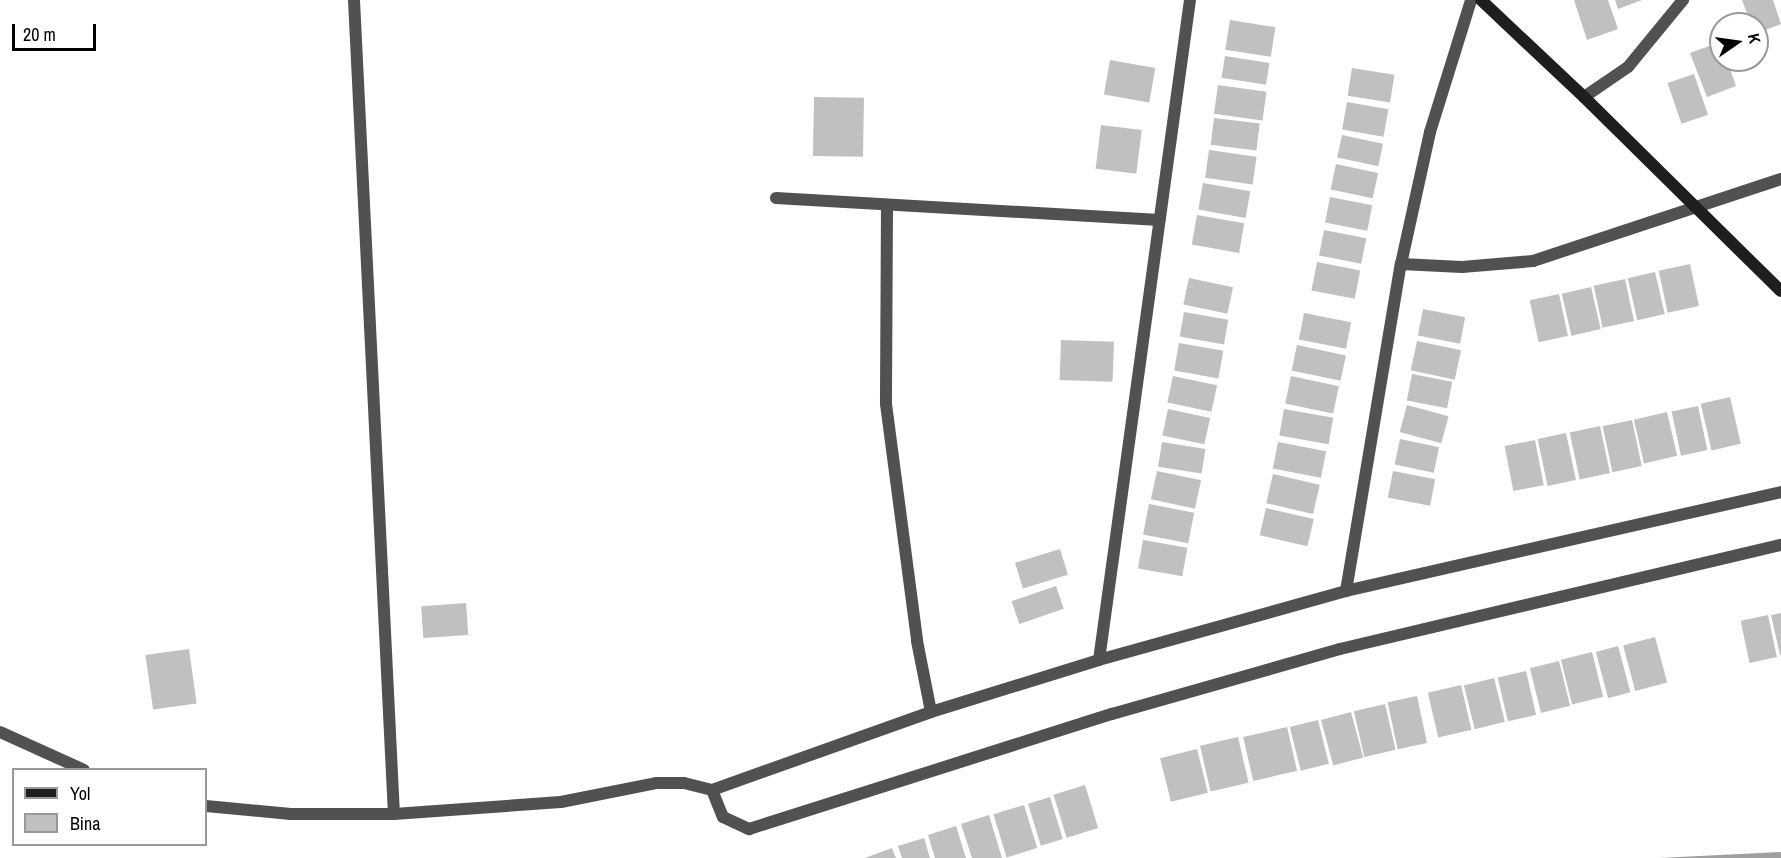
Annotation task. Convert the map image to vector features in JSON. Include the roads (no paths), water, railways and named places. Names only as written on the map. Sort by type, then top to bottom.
[{"type":"street","points":[[354,0],[394,813]]},
{"type":"street","points":[[1099,660],[1191,0]]},
{"type":"street","points":[[1346,591],[1401,264],[1430,132],[1471,0]]},
{"type":"street","points":[[1481,0],[1584,97],[1781,291]]},
{"type":"street","points":[[1584,97],[1628,67],[1683,0]]},
{"type":"street","points":[[1401,264],[1462,267],[1533,261],[1781,179]]},
{"type":"street","points":[[776,198],[1159,220]]},
{"type":"street","points":[[887,205],[886,404],[917,641],[931,712]]},
{"type":"street","points":[[207,806],[291,814],[394,813],[561,802],[657,783],[684,783],[712,790],[931,712],[1099,660],[1346,591],[1781,492]]},
{"type":"street","points":[[712,790],[723,817],[749,829],[1112,714],[1340,650],[1781,545]]},
{"type":"street","points":[[0,732],[80,768]]}]
